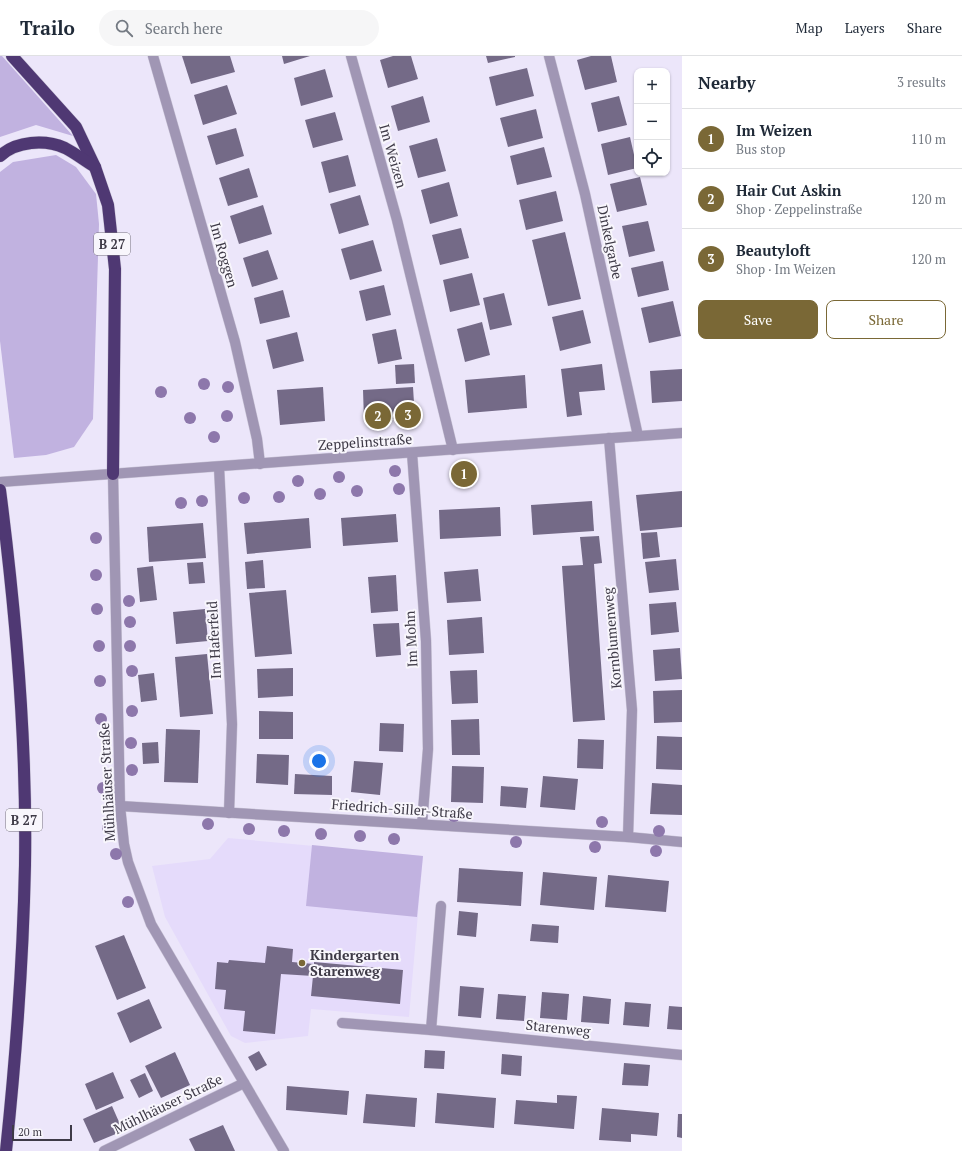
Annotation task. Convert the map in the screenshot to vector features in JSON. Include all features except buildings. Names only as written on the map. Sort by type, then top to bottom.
[{"type":"highway","name":"B 27","points":[[12,56],[76,127],[95,167],[108,205],[115,269],[112,474]]},
{"type":"highway","points":[[0,156],[24,143],[43,143],[64,148],[95,167]]},
{"type":"highway","name":"B 27","points":[[0,490],[18,667],[23,750],[25,864],[21,962],[6,1151]]},
{"type":"street","name":"Im Roggen","points":[[153,56],[235,342],[257,439],[260,464]]},
{"type":"street","name":"Im Weizen","points":[[351,56],[397,220],[453,450]]},
{"type":"street","name":"Dinkelgarbe","points":[[549,56],[585,194],[638,436]]},
{"type":"street","name":"Zeppelinstraße","points":[[0,482],[682,433]]},
{"type":"street","name":"Kornblumenweg","points":[[609,438],[632,710],[628,837]]},
{"type":"street","name":"Im Mohn","points":[[412,453],[426,641],[428,749],[422,824]]},
{"type":"street","name":"Im Haferfeld","points":[[219,467],[232,724],[229,812]]},
{"type":"street","name":"Mühlhäuser Straße","points":[[112,474],[120,806],[124,844],[128,862],[151,924],[284,1151]]},
{"type":"street","name":"Friedrich-Siller-Straße","points":[[120,806],[628,837],[682,842]]},
{"type":"street","points":[[431,1030],[441,906]]},
{"type":"street","name":"Starenweg","points":[[342,1023],[431,1030],[682,1055]]},
{"type":"street","name":"Mühlhäuser Straße","points":[[104,1151],[244,1082]]},
{"type":"shaded area","points":[[0,56],[2,56],[73,136],[36,125],[0,137]]},
{"type":"shaded area","points":[[56,155],[76,167],[96,194],[99,224],[93,419],[74,447],[46,455],[14,458],[0,341],[0,172],[13,162]]},
{"type":"shaded area","name":"Kindergarten Starenweg","points":[[228,838],[423,856],[409,1017],[311,1009],[308,1036],[245,1043],[231,1036],[165,917],[152,866],[210,859]]},
{"type":"shaded area","points":[[312,845],[423,856],[417,917],[306,906]]},
{"type":"place","name":"Beautyloft","points":[[408,415]]},
{"type":"place","name":"Hair Cut Askin","points":[[378,416]]},
{"type":"place","name":"Im Weizen","points":[[464,474]]},
{"type":"place","name":"Kindergarten Starenweg","points":[[302,963]]}]
